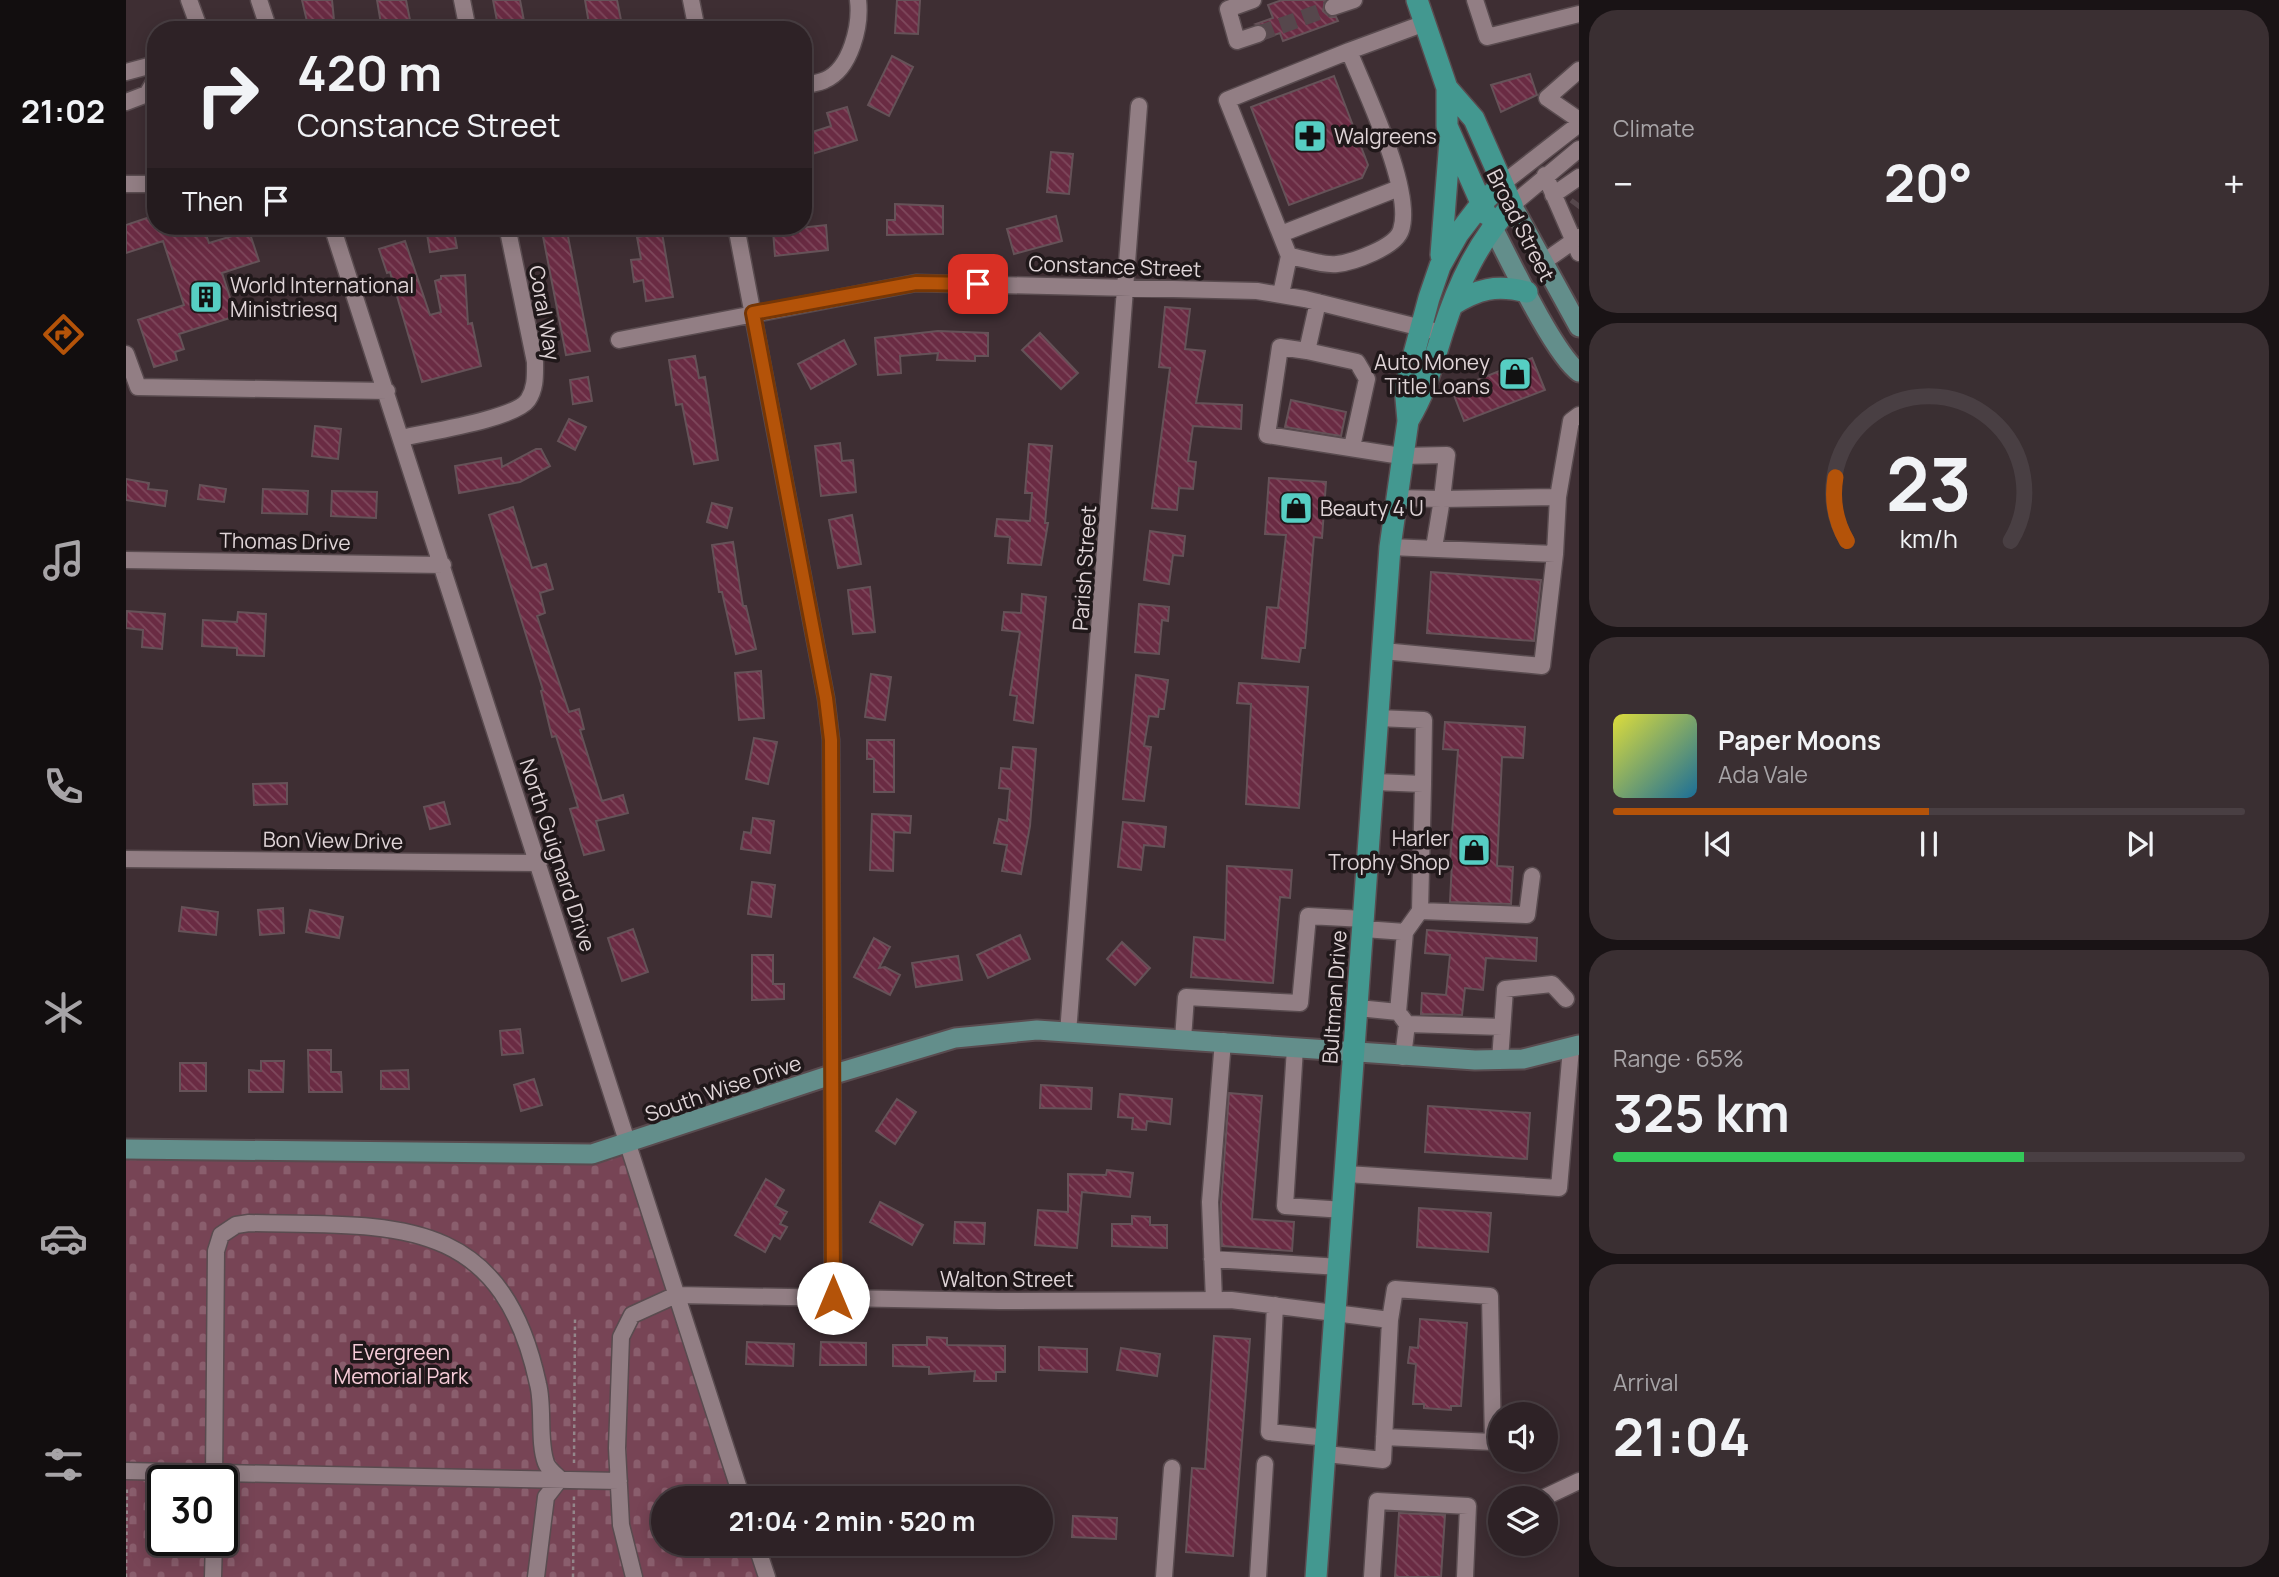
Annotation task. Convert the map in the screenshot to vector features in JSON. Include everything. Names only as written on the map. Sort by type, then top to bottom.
[{"type":"highway","name":"Broad Street","points":[[1417,0],[1447,88],[1447,125],[1492,226]]},
{"type":"highway","name":"Broad Street","points":[[1447,88],[1474,118],[1512,205]]},
{"type":"highway","points":[[1440,266],[1448,197],[1451,135]]},
{"type":"highway","name":"Bultman Drive","points":[[1316,1577],[1390,547],[1408,421],[1405,387],[1420,327],[1440,266],[1458,234],[1481,204],[1502,184]]},
{"type":"highway","name":"Bultman Drive","points":[[1408,421],[1426,392],[1442,333],[1463,278],[1492,226],[1512,205]]},
{"type":"highway","points":[[1452,305],[1483,288],[1509,288],[1527,292]]},
{"type":"main road","name":"Broad Street","points":[[1512,205],[1542,263],[1578,322]]},
{"type":"main road","name":"Broad Street","points":[[1492,226],[1527,292],[1573,368],[1579,372]]},
{"type":"main road","name":"South Wise Drive","points":[[126,1149],[592,1154],[831,1075],[956,1038],[1037,1030],[1223,1041],[1403,1057],[1523,1059],[1575,1046]]},
{"type":"street","points":[[189,0],[197,21]]},
{"type":"street","points":[[259,0],[266,21]]},
{"type":"street","points":[[462,0],[466,21]]},
{"type":"street","points":[[691,0],[695,21]]},
{"type":"street","points":[[812,84],[826,80],[842,64],[856,31],[858,0]]},
{"type":"street","points":[[1253,0],[1228,9],[1237,41],[1258,34]]},
{"type":"street","points":[[1333,7],[1354,0]]},
{"type":"street","points":[[1475,0],[1486,37],[1579,15]]},
{"type":"street","points":[[1281,294],[1289,256],[1227,100],[1425,23]]},
{"type":"street","points":[[1289,256],[1336,264],[1390,246],[1401,232],[1399,188],[1349,51]]},
{"type":"street","points":[[126,72],[147,66]]},
{"type":"street","points":[[1579,70],[1547,98],[1579,122]]},
{"type":"street","points":[[126,103],[147,94]]},
{"type":"street","name":"Parish Street","points":[[1068,1033],[1139,106]]},
{"type":"street","name":"Bultman Drive","points":[[1502,184],[1579,122]]},
{"type":"street","name":"Bultman Drive","points":[[1512,205],[1579,149]]},
{"type":"street","points":[[1542,263],[1577,244],[1563,220],[1545,175]]},
{"type":"street","points":[[1553,195],[1579,177]]},
{"type":"street","points":[[126,184],[147,184]]},
{"type":"street","points":[[1281,234],[1399,188]]},
{"type":"street","points":[[1563,220],[1576,207]]},
{"type":"street","name":"North Guignard Drive","points":[[335,235],[737,1486]]},
{"type":"street","name":"Coral Way","points":[[402,438],[518,409],[527,401],[536,379],[535,362],[509,235]]},
{"type":"street","points":[[738,235],[826,698],[831,740],[833,1298]]},
{"type":"street","name":"Constance Street","points":[[620,340],[916,283],[1281,294],[1442,333]]},
{"type":"street","points":[[1307,351],[1318,302]]},
{"type":"street","points":[[1352,447],[1367,379],[1357,362],[1280,347],[1267,435],[1401,456],[1447,455],[1434,548]]},
{"type":"street","points":[[126,354],[138,387],[387,391]]},
{"type":"street","points":[[1383,651],[1542,666],[1555,554],[1558,497],[1571,421],[1579,415]]},
{"type":"street","points":[[1395,498],[1558,497]]},
{"type":"street","points":[[1390,547],[1555,554]]},
{"type":"street","name":"Thomas Drive","points":[[126,559],[443,565]]},
{"type":"street","points":[[1378,718],[1424,720],[1420,911],[1405,932],[1403,1057]]},
{"type":"street","points":[[1374,782],[1423,784]]},
{"type":"street","name":"Bon View Drive","points":[[126,859],[539,863]]},
{"type":"street","points":[[1420,911],[1528,915],[1532,876]]},
{"type":"street","points":[[1183,1039],[1186,997],[1300,1003],[1308,916],[1405,932]]},
{"type":"street","points":[[1500,1059],[1505,989],[1552,984],[1566,999]]},
{"type":"street","points":[[1358,1008],[1402,1018],[1502,1027]]},
{"type":"street","points":[[1214,1300],[1210,1202],[1223,1041]]},
{"type":"street","points":[[1347,1174],[1559,1188],[1575,1046]]},
{"type":"street","points":[[1294,1048],[1285,1206],[1344,1210]]},
{"type":"street","points":[[214,1465],[216,1251],[220,1235],[236,1225],[249,1223],[378,1226],[439,1240],[468,1256],[497,1284],[524,1333],[539,1386],[546,1464],[567,1479]]},
{"type":"street","points":[[1212,1259],[1340,1267]]},
{"type":"street","points":[[1275,1305],[1269,1432],[1383,1460],[1384,1437],[1390,1320],[1395,1289],[1490,1296],[1493,1442],[1384,1437]]},
{"type":"street","points":[[635,1577],[621,1525],[621,1337],[632,1315],[676,1294]]},
{"type":"street","name":"Walton Street","points":[[676,1294],[833,1298],[1214,1300],[1390,1320]]},
{"type":"street","points":[[1258,1577],[1265,1464]]},
{"type":"street","points":[[1164,1577],[1172,1468]]},
{"type":"street","points":[[127,1471],[147,1472]]},
{"type":"street","points":[[238,1477],[619,1481]]},
{"type":"street","points":[[536,1577],[546,1497],[567,1479]]},
{"type":"street","points":[[1558,1491],[1579,1481]]},
{"type":"street","points":[[1372,1577],[1377,1501],[1468,1506],[1465,1577]]},
{"type":"street","points":[[213,1577],[214,1556]]},
{"type":"street","points":[[760,1556],[767,1577]]},
{"type":"path","points":[[573,1577],[567,1479],[575,1319]]},
{"type":"path","points":[[126,1577],[127,1471]]},
{"type":"green space","name":"Evergreen Memorial Park","points":[[629,1143],[738,1486],[651,1486],[651,1556],[760,1556],[767,1577],[126,1577],[126,1149],[592,1154]]},
{"type":"building","points":[[302,0],[332,0],[334,21],[307,21]]},
{"type":"building","points":[[377,0],[406,0],[410,21],[380,21]]},
{"type":"building","points":[[493,0],[520,0],[524,21],[497,21]]},
{"type":"building","points":[[585,0],[617,0],[621,21],[588,21]]},
{"type":"building","points":[[897,0],[920,0],[918,34],[895,33]]},
{"type":"building","points":[[1282,0],[1325,0],[1323,11],[1330,17],[1336,17],[1338,21],[1283,41],[1280,33],[1268,37],[1265,27],[1256,24],[1273,18],[1268,5]]},
{"type":"building","points":[[892,56],[913,67],[889,116],[868,105]]},
{"type":"building","points":[[1530,74],[1537,95],[1501,112],[1491,85]]},
{"type":"building","name":"Walgreens","points":[[1334,76],[1368,165],[1362,178],[1289,205],[1251,107]]},
{"type":"building","points":[[847,107],[857,140],[812,154],[812,132],[831,126],[827,113]]},
{"type":"building","points":[[1051,152],[1073,154],[1069,194],[1047,192]]},
{"type":"building","points":[[895,204],[943,206],[943,234],[887,235],[887,220],[895,220]]},
{"type":"building","points":[[1056,216],[1062,241],[1014,254],[1007,229]]},
{"type":"building","name":"World International Ministriesq","points":[[147,218],[147,235],[206,235],[209,243],[236,235],[250,235],[259,261],[222,273],[236,316],[179,334],[184,349],[175,352],[177,360],[154,367],[138,320],[184,305],[163,241],[126,253],[126,225]]},
{"type":"building","points":[[826,225],[828,250],[775,256],[773,235],[812,235],[812,227]]},
{"type":"building","points":[[427,235],[455,235],[457,248],[430,252]]},
{"type":"building","points":[[543,235],[568,235],[590,351],[566,355]]},
{"type":"building","points":[[662,235],[673,297],[646,301],[643,280],[634,282],[631,260],[641,259],[637,237]]},
{"type":"building","points":[[405,241],[430,315],[441,312],[435,281],[441,279],[441,276],[465,275],[468,324],[472,323],[481,366],[422,382],[390,272],[387,273],[379,249]]},
{"type":"building","points":[[1165,307],[1190,309],[1185,349],[1205,351],[1196,403],[1242,405],[1241,429],[1193,426],[1188,461],[1196,462],[1193,489],[1179,488],[1177,510],[1152,508],[1170,368],[1159,367]]},
{"type":"building","points":[[938,331],[988,333],[988,356],[975,356],[975,361],[937,360],[938,353],[900,356],[901,373],[878,375],[875,338]]},
{"type":"building","points":[[1040,333],[1078,373],[1061,389],[1022,350]]},
{"type":"building","points":[[844,340],[856,364],[811,389],[798,364]]},
{"type":"building","points":[[695,356],[699,378],[705,377],[718,460],[694,464],[682,404],[676,405],[669,360]]},
{"type":"building","name":"Auto Money Title Loans","points":[[1532,358],[1545,390],[1464,421],[1452,390]]},
{"type":"building","points":[[588,377],[592,401],[573,404],[570,380]]},
{"type":"building","points":[[1291,400],[1346,412],[1341,436],[1285,427]]},
{"type":"building","points":[[569,419],[586,427],[575,450],[558,441]]},
{"type":"building","points":[[315,426],[341,429],[338,459],[312,456]]},
{"type":"building","points":[[840,443],[842,461],[853,460],[856,492],[821,496],[815,446]]},
{"type":"building","points":[[1029,444],[1052,446],[1045,523],[1048,523],[1041,565],[1008,563],[1010,537],[995,536],[997,519],[1030,521],[1032,493],[1025,493]]},
{"type":"building","points":[[541,449],[550,466],[520,482],[459,493],[455,466],[501,458],[502,467]]},
{"type":"building","points":[[1269,478],[1326,482],[1322,538],[1314,537],[1305,648],[1301,648],[1299,662],[1262,658],[1267,607],[1278,608],[1286,535],[1265,534]]},
{"type":"building","points":[[126,479],[149,483],[148,489],[167,491],[165,506],[126,500]]},
{"type":"building","points":[[200,485],[226,489],[224,502],[198,499]]},
{"type":"building","points":[[263,489],[308,491],[307,514],[262,513]]},
{"type":"building","points":[[332,491],[377,492],[376,518],[331,516]]},
{"type":"building","points":[[712,503],[732,508],[727,528],[707,522]]},
{"type":"building","points":[[513,507],[532,568],[546,564],[553,589],[540,593],[545,613],[537,616],[569,712],[579,709],[584,729],[580,730],[602,801],[623,795],[628,813],[596,821],[604,850],[584,855],[570,809],[578,807],[556,736],[552,737],[541,691],[543,690],[489,515]]},
{"type":"building","points":[[852,515],[861,564],[838,568],[829,520]]},
{"type":"building","points":[[1150,531],[1185,536],[1183,556],[1173,555],[1169,584],[1144,580]]},
{"type":"building","points":[[733,542],[743,606],[746,606],[756,649],[736,654],[722,592],[719,592],[712,545]]},
{"type":"building","points":[[1431,572],[1541,580],[1534,641],[1427,633]]},
{"type":"building","points":[[870,587],[875,632],[853,634],[848,590]]},
{"type":"building","points":[[1022,594],[1046,597],[1033,723],[1014,720],[1017,696],[1010,695],[1020,632],[1002,630],[1004,612],[1021,613]]},
{"type":"building","points":[[1139,604],[1169,607],[1168,621],[1162,620],[1159,654],[1135,652]]},
{"type":"building","points":[[127,611],[165,614],[162,649],[142,647],[143,630],[126,628]]},
{"type":"building","points":[[238,612],[266,614],[264,656],[237,655],[237,648],[202,646],[203,620],[237,622]]},
{"type":"building","points":[[761,671],[764,718],[739,720],[735,673]]},
{"type":"building","points":[[871,674],[891,677],[885,720],[865,717]]},
{"type":"building","points":[[1136,675],[1168,680],[1164,709],[1159,709],[1158,717],[1149,716],[1144,746],[1151,747],[1144,801],[1123,799]]},
{"type":"building","points":[[1239,683],[1308,687],[1299,808],[1246,804],[1251,704],[1237,703]]},
{"type":"building","points":[[1445,722],[1525,727],[1523,758],[1502,757],[1497,866],[1513,867],[1511,904],[1450,902],[1450,862],[1458,750],[1443,749]]},
{"type":"building","points":[[754,738],[777,742],[768,784],[746,779]]},
{"type":"building","points":[[867,740],[894,740],[894,792],[874,792],[874,759],[867,759]]},
{"type":"building","points":[[1013,747],[1036,749],[1030,826],[1021,874],[1002,871],[1007,845],[994,843],[999,819],[1007,821],[1010,789],[999,788],[1001,768],[1011,769]]},
{"type":"building","points":[[287,783],[287,804],[254,805],[253,784]]},
{"type":"building","points":[[444,802],[450,824],[430,829],[424,807]]},
{"type":"building","points":[[872,814],[911,816],[910,833],[894,832],[893,871],[870,870]]},
{"type":"building","points":[[753,818],[774,821],[770,853],[741,849],[744,832],[751,833]]},
{"type":"building","points":[[1123,822],[1166,827],[1164,847],[1144,845],[1141,870],[1118,867]]},
{"type":"building","points":[[1227,866],[1292,870],[1290,898],[1280,897],[1273,983],[1191,977],[1194,937],[1225,940]]},
{"type":"building","points":[[752,882],[775,885],[771,917],[748,914]]},
{"type":"building","points":[[182,907],[218,912],[216,935],[179,931]]},
{"type":"building","points":[[283,908],[284,933],[260,935],[258,910]]},
{"type":"building","points":[[310,910],[343,917],[339,938],[306,932]]},
{"type":"building","points":[[633,929],[648,972],[622,981],[608,938]]},
{"type":"building","points":[[1427,930],[1537,938],[1536,961],[1486,958],[1483,990],[1465,988],[1462,1015],[1421,1014],[1422,993],[1446,995],[1450,955],[1425,953]]},
{"type":"building","points":[[1020,935],[1030,959],[988,978],[977,955]]},
{"type":"building","points":[[874,938],[890,947],[879,968],[885,967],[900,975],[890,995],[854,977]]},
{"type":"building","points":[[1122,942],[1150,968],[1135,985],[1107,959]]},
{"type":"building","points":[[752,955],[773,955],[773,984],[784,984],[784,999],[752,1000]]},
{"type":"building","points":[[958,956],[962,980],[916,987],[912,963]]},
{"type":"building","points":[[520,1029],[523,1053],[502,1055],[500,1031]]},
{"type":"building","points":[[308,1050],[331,1050],[331,1072],[341,1072],[342,1092],[309,1092]]},
{"type":"building","points":[[261,1061],[284,1061],[283,1092],[249,1092],[249,1070],[261,1071]]},
{"type":"building","points":[[180,1063],[206,1063],[206,1091],[180,1091]]},
{"type":"building","points":[[408,1070],[409,1089],[381,1089],[381,1071]]},
{"type":"building","points":[[534,1079],[542,1105],[521,1111],[514,1085]]},
{"type":"building","points":[[1041,1085],[1092,1088],[1091,1109],[1040,1108]]},
{"type":"building","points":[[1229,1093],[1262,1096],[1252,1219],[1294,1222],[1292,1251],[1222,1246],[1221,1204]]},
{"type":"building","points":[[1120,1094],[1172,1099],[1170,1124],[1147,1121],[1146,1130],[1132,1129],[1133,1118],[1118,1117]]},
{"type":"building","points":[[897,1099],[916,1112],[895,1144],[876,1131]]},
{"type":"building","points":[[1428,1106],[1530,1113],[1527,1159],[1425,1152]]},
{"type":"building","points":[[1107,1170],[1133,1173],[1130,1197],[1082,1192],[1077,1248],[1035,1245],[1038,1210],[1068,1212],[1068,1174],[1106,1175]]},
{"type":"building","points":[[766,1179],[784,1190],[775,1206],[787,1212],[780,1224],[787,1227],[780,1239],[774,1235],[765,1252],[735,1235]]},
{"type":"building","points":[[880,1202],[923,1225],[912,1245],[870,1222]]},
{"type":"building","points":[[1419,1208],[1491,1213],[1488,1252],[1417,1247]]},
{"type":"building","points":[[1132,1216],[1150,1217],[1150,1225],[1167,1225],[1167,1248],[1112,1246],[1112,1224],[1132,1224]]},
{"type":"building","points":[[955,1222],[985,1223],[984,1244],[954,1243]]},
{"type":"building","points":[[1420,1319],[1467,1323],[1461,1406],[1451,1406],[1451,1410],[1424,1408],[1424,1404],[1413,1404],[1416,1364],[1408,1363],[1410,1347],[1418,1348]]},
{"type":"building","points":[[1214,1336],[1250,1339],[1233,1556],[1186,1552],[1192,1468],[1205,1469]]},
{"type":"building","points":[[927,1337],[947,1338],[947,1345],[1005,1346],[1005,1372],[996,1372],[996,1381],[974,1381],[975,1371],[929,1374],[929,1367],[893,1366],[893,1345],[927,1345]]},
{"type":"building","points":[[747,1342],[794,1344],[793,1366],[746,1364]]},
{"type":"building","points":[[821,1342],[866,1343],[866,1365],[820,1365]]},
{"type":"building","points":[[1039,1347],[1087,1349],[1087,1372],[1039,1370]]},
{"type":"building","points":[[1121,1348],[1160,1354],[1157,1376],[1117,1370]]},
{"type":"building","points":[[1399,1513],[1445,1515],[1441,1577],[1395,1577]]},
{"type":"building","points":[[1073,1516],[1117,1518],[1116,1539],[1072,1537]]},
{"type":"tunnel","points":[[1258,34],[1333,7]]},
{"type":"tunnel","points":[[1576,207],[1579,203]]},
{"type":"place","name":"Walgreens","points":[[1310,136]]},
{"type":"place","name":"World International Ministriesq","points":[[206,297]]},
{"type":"place","name":"Auto Money Title Loans","points":[[1515,374]]},
{"type":"place","name":"Beauty 4 U","points":[[1296,508]]},
{"type":"place","name":"Harler Trophy Shop","points":[[1474,850]]},
{"type":"route","points":[[833,1298],[831,740],[826,698],[753,313],[890,286],[916,283],[978,284]]}]
